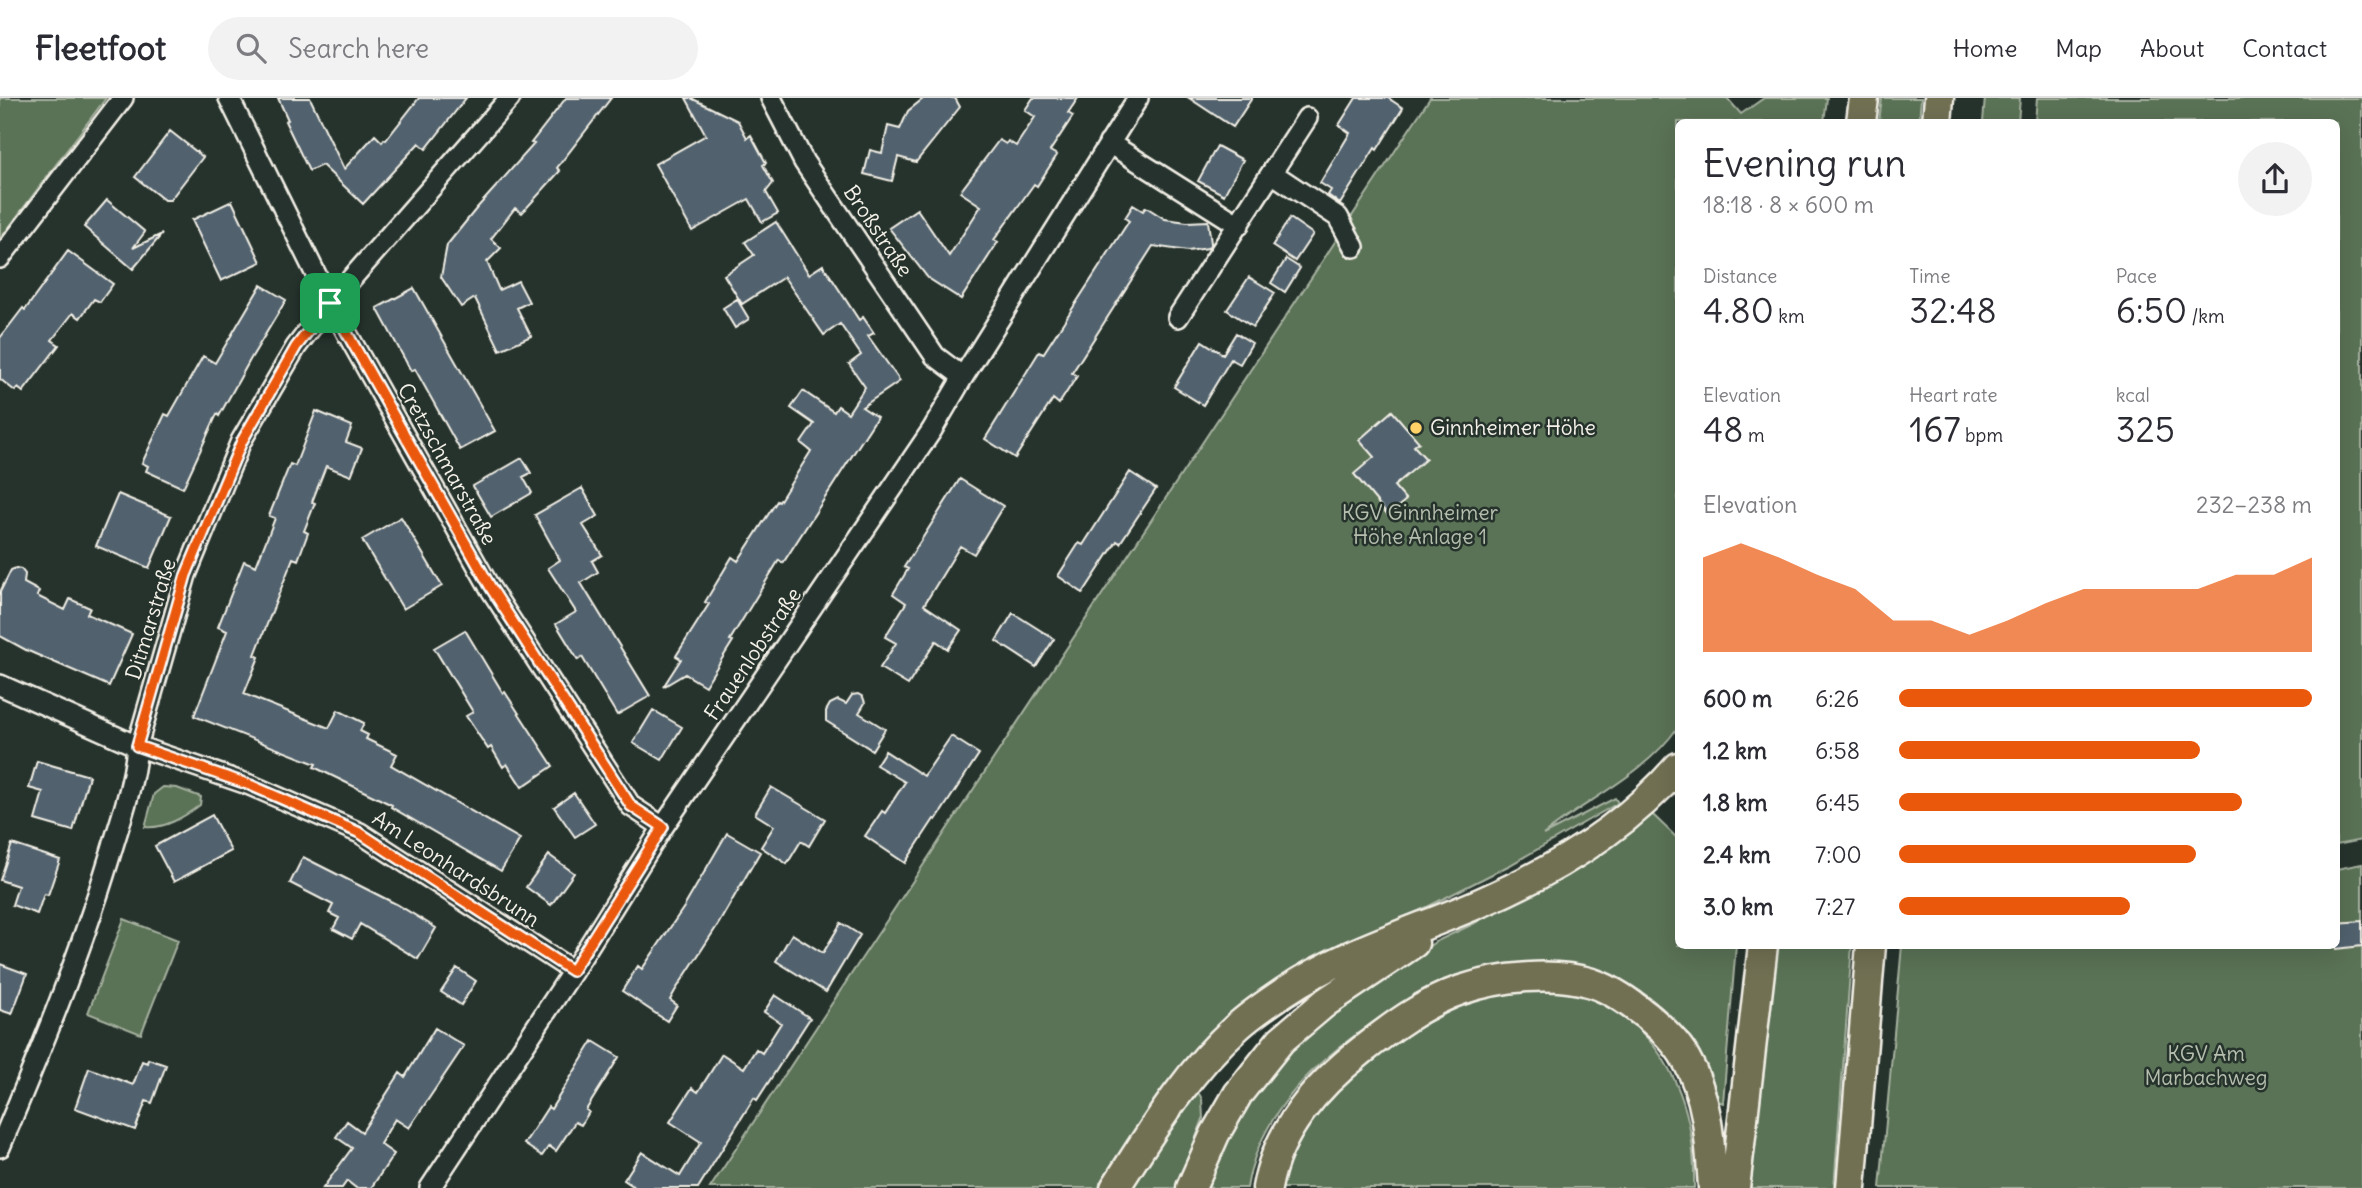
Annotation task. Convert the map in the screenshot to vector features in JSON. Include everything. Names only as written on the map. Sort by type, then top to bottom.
[{"type":"highway","points":[[1861,119],[1864,98]]},
{"type":"highway","points":[[1937,119],[1939,98]]},
{"type":"highway","points":[[1115,1188],[1158,1122],[1196,1071],[1245,1021],[1286,991],[1338,961],[1482,902],[1564,860],[1625,818],[1674,772]]},
{"type":"highway","points":[[1191,1188],[1215,1134],[1238,1094],[1281,1041],[1326,1002],[1405,948],[1443,928],[1482,902]]},
{"type":"highway","points":[[1735,1188],[1763,949]]},
{"type":"highway","points":[[1851,1188],[1857,1141],[1871,949]]},
{"type":"highway","points":[[1267,1188],[1278,1152],[1296,1116],[1335,1072],[1398,1022],[1460,990],[1512,977],[1550,977],[1592,983],[1626,999],[1666,1032],[1686,1059],[1698,1086],[1709,1128],[1713,1188]]},
{"type":"highway","points":[[1857,1141],[1860,1188]]},
{"type":"street","points":[[0,257],[123,98]]},
{"type":"street","name":"Cretzschmarstraße","points":[[229,98],[330,303],[491,588],[631,806],[663,827]]},
{"type":"street","name":"Ditmarstraße","points":[[0,1147],[51,1028],[95,904],[134,775],[137,746],[186,575],[242,441],[296,347],[330,303],[510,98]]},
{"type":"street","name":"Broßstraße","points":[[771,98],[804,162],[935,356],[963,377]]},
{"type":"street","name":"Frauenlobstraße","points":[[430,1188],[663,827],[932,430],[1138,98]]},
{"type":"street","points":[[1178,317],[1307,118]]},
{"type":"street","points":[[1109,143],[1239,225]]},
{"type":"street","points":[[1272,173],[1338,217],[1354,247]]},
{"type":"street","name":"Am Leonhardsbrunn","points":[[0,685],[137,746],[250,785],[360,833],[572,971]]},
{"type":"green space","points":[[0,98],[106,98],[0,239]]},
{"type":"green space","name":"KGV Ginnheimer Höhe Anlage 1","points":[[1430,98],[1727,98],[1741,114],[1764,98],[1827,98],[1824,119],[1675,119],[1675,731],[1665,744],[1632,773],[1543,835],[1615,798],[1618,803],[1510,865],[1310,966],[1104,1188],[710,1188]]},
{"type":"green space","points":[[1882,98],[1921,98],[1919,119],[1879,119]]},
{"type":"green space","points":[[1985,98],[2020,98],[2018,119],[1983,119]]},
{"type":"green space","points":[[2037,98],[2362,98],[2362,840],[2340,844],[2340,119],[2035,119]]},
{"type":"green space","points":[[163,787],[177,788],[201,797],[200,805],[167,824],[145,827],[154,794]]},
{"type":"green space","points":[[1651,813],[1675,836],[1675,949],[1736,949],[1723,1103],[1717,1101],[1705,1068],[1689,1039],[1668,1014],[1644,994],[1617,978],[1586,968],[1553,963],[1510,964],[1476,973],[1419,997],[1354,1036],[1296,1088],[1274,1119],[1257,1152],[1247,1188],[1204,1188],[1242,1108],[1281,1058],[1352,997],[1435,942],[1522,896]]},
{"type":"green space","name":"KGV Am Marbachweg","points":[[2362,864],[2362,1188],[1880,1188],[1902,949],[2340,949],[2340,868]]},
{"type":"green space","points":[[124,919],[178,940],[141,1034],[88,1013]]},
{"type":"green space","points":[[1773,949],[1852,949],[1834,1188],[1748,1188]]},
{"type":"green space","points":[[1521,991],[1562,991],[1587,996],[1618,1012],[1642,1032],[1658,1051],[1680,1093],[1691,1139],[1694,1188],[1280,1188],[1286,1163],[1315,1111],[1357,1071],[1402,1036],[1470,1001]]},
{"type":"green space","points":[[1194,1085],[1202,1099],[1203,1119],[1176,1188],[1125,1188]]},
{"type":"building","points":[[278,98],[310,98],[344,169],[375,135],[382,142],[386,140],[419,98],[466,98],[426,149],[419,143],[363,204],[322,165],[309,171],[285,121],[288,120]]},
{"type":"building","points":[[566,98],[611,98],[557,168],[560,171],[522,213],[515,208],[491,239],[501,248],[487,262],[499,290],[518,281],[529,302],[517,308],[531,336],[500,350],[475,298],[461,307],[441,277],[447,245],[534,144],[531,143]]},
{"type":"building","points":[[686,98],[738,121],[747,138],[751,135],[773,183],[766,192],[778,213],[762,222],[749,199],[692,231],[655,164],[706,135]]},
{"type":"building","points":[[924,98],[955,98],[960,107],[916,162],[898,157],[892,181],[864,174],[870,150],[882,153],[888,126],[900,129],[908,111]]},
{"type":"building","points":[[1033,98],[1078,98],[1068,113],[1073,116],[1050,151],[1057,155],[1037,186],[1034,184],[994,240],[998,242],[961,299],[928,278],[889,228],[917,209],[949,256],[981,206],[960,192],[999,140],[1016,146],[1035,117],[1025,110]]},
{"type":"building","points":[[1189,98],[1252,98],[1233,127]]},
{"type":"building","points":[[1356,98],[1388,98],[1403,108],[1340,204],[1328,195],[1331,190],[1320,183],[1350,133],[1339,125]]},
{"type":"building","points":[[170,131],[203,157],[170,200],[164,200],[135,177]]},
{"type":"building","points":[[1217,146],[1243,160],[1224,195],[1198,181]]},
{"type":"building","points":[[107,200],[145,232],[133,248],[162,234],[133,269],[84,227]]},
{"type":"building","points":[[232,201],[261,262],[221,281],[192,220]]},
{"type":"building","points":[[1133,205],[1143,211],[1146,207],[1165,219],[1208,221],[1211,243],[1208,248],[1188,251],[1153,246],[1072,373],[1077,376],[1059,404],[1053,399],[1015,458],[985,439],[1039,352],[1043,354],[1129,221],[1125,218]]},
{"type":"building","points":[[1290,218],[1313,234],[1295,261],[1272,246]]},
{"type":"building","points":[[776,222],[809,274],[823,265],[859,320],[863,317],[874,333],[868,336],[900,381],[862,407],[877,417],[783,563],[779,560],[705,686],[685,674],[663,687],[681,659],[676,656],[709,604],[705,602],[732,557],[738,561],[811,451],[801,443],[814,424],[791,408],[803,391],[834,412],[838,406],[848,413],[865,387],[849,364],[861,355],[840,324],[824,335],[784,277],[742,304],[724,275],[754,255],[745,242]]},
{"type":"building","points":[[68,251],[113,284],[100,302],[94,299],[80,318],[73,313],[52,340],[59,345],[23,392],[18,388],[15,391],[0,379],[0,338],[23,308],[25,310]]},
{"type":"building","points":[[1286,259],[1300,268],[1285,292],[1271,283]]},
{"type":"building","points":[[1249,277],[1275,293],[1253,327],[1227,310]]},
{"type":"building","points":[[261,285],[286,300],[219,416],[217,414],[183,488],[146,471],[148,466],[142,463],[165,414],[169,416],[203,356],[215,363]]},
{"type":"building","points":[[414,288],[495,431],[460,450],[415,369],[411,371],[377,308]]},
{"type":"building","points":[[737,299],[749,319],[735,328],[723,308]]},
{"type":"building","points":[[1236,333],[1252,343],[1240,364],[1231,359],[1203,405],[1174,387],[1202,341],[1223,354]]},
{"type":"building","points":[[316,411],[352,426],[346,442],[362,448],[351,476],[326,466],[304,531],[308,533],[298,560],[293,558],[255,655],[259,657],[244,694],[329,728],[338,710],[364,723],[360,731],[368,735],[366,739],[397,754],[391,765],[520,839],[501,871],[391,807],[392,805],[314,767],[316,764],[194,716],[227,631],[218,627],[244,561],[256,566],[275,518],[269,516],[290,464],[295,466]]},
{"type":"building","points":[[1392,411],[1419,442],[1414,446],[1426,459],[1394,486],[1406,500],[1388,515],[1354,474],[1374,457],[1359,440]]},
{"type":"building","points":[[522,458],[531,473],[523,477],[532,493],[491,517],[473,486]]},
{"type":"building","points":[[1130,472],[1156,489],[1083,593],[1058,576],[1079,543],[1083,545]]},
{"type":"building","points":[[960,479],[1003,506],[974,554],[960,546],[924,605],[961,630],[948,649],[936,641],[908,685],[880,668],[896,643],[885,637],[906,603],[893,594],[908,569],[904,567]]},
{"type":"building","points":[[582,488],[598,516],[583,525],[602,555],[592,561],[598,572],[581,583],[650,696],[617,715],[582,657],[578,660],[556,624],[576,612],[548,568],[560,560],[535,515]]},
{"type":"building","points":[[118,494],[171,516],[149,568],[96,546]]},
{"type":"building","points":[[401,517],[442,586],[403,609],[362,540]]},
{"type":"building","points":[[16,568],[25,574],[24,583],[39,591],[37,596],[65,610],[70,599],[90,608],[87,614],[132,634],[109,686],[0,636],[0,592],[11,570]]},
{"type":"building","points":[[1013,613],[1054,639],[1036,667],[996,641]]},
{"type":"building","points":[[465,630],[503,693],[505,692],[553,766],[522,787],[507,764],[503,767],[491,747],[488,749],[466,716],[473,712],[434,648]]},
{"type":"building","points":[[852,695],[863,697],[865,703],[859,713],[885,729],[872,750],[826,721],[826,711],[830,704],[838,700],[846,704]]},
{"type":"building","points":[[653,710],[682,727],[662,760],[633,743]]},
{"type":"building","points":[[951,736],[979,754],[905,863],[865,836],[882,811],[885,813],[905,782],[876,765],[885,751],[924,776]]},
{"type":"building","points":[[37,761],[89,776],[73,831],[35,820],[43,792],[29,788]]},
{"type":"building","points":[[771,787],[825,819],[809,846],[801,841],[787,864],[761,847],[774,826],[755,814]]},
{"type":"building","points":[[574,793],[595,824],[575,837],[554,807]]},
{"type":"building","points":[[212,815],[231,851],[174,882],[155,846]]},
{"type":"building","points":[[727,833],[760,852],[670,1000],[677,1005],[667,1021],[622,991],[638,966],[642,969],[684,907]]},
{"type":"building","points":[[12,844],[60,860],[48,895],[44,894],[37,914],[12,905],[18,886],[0,880]]},
{"type":"building","points":[[549,855],[574,873],[551,905],[526,887]]},
{"type":"building","points":[[303,857],[398,905],[436,928],[418,959],[360,924],[352,939],[333,929],[339,918],[329,913],[333,905],[290,883]]},
{"type":"building","points":[[2362,921],[2362,946],[2340,949],[2340,923]]},
{"type":"building","points":[[841,923],[860,935],[826,992],[776,961],[792,934],[823,953]]},
{"type":"building","points":[[0,964],[27,974],[12,1014],[0,1010]]},
{"type":"building","points":[[457,968],[476,981],[461,1005],[441,992]]},
{"type":"building","points":[[775,995],[810,1018],[757,1100],[754,1098],[698,1188],[636,1188],[624,1180],[642,1152],[680,1176],[701,1142],[670,1122],[692,1088],[698,1092],[722,1054],[744,1068],[756,1049],[762,1053],[781,1023],[764,1012]]},
{"type":"building","points":[[435,1028],[464,1046],[409,1128],[395,1119],[380,1144],[394,1154],[371,1188],[356,1188],[347,1181],[342,1188],[323,1188],[352,1148],[336,1137],[347,1121],[362,1132],[400,1073],[405,1077]]},
{"type":"building","points":[[593,1041],[619,1057],[586,1110],[589,1112],[581,1125],[575,1122],[556,1151],[549,1146],[542,1156],[524,1144],[548,1107],[551,1109]]},
{"type":"building","points":[[148,1059],[166,1065],[152,1103],[146,1101],[135,1130],[75,1108],[89,1068],[133,1085],[142,1061],[147,1063]]},
{"type":"place","name":"Ginnheimer Höhe","points":[[1416,428]]},
{"type":"route","points":[[330,303],[491,588],[631,806],[663,827],[572,971],[360,833],[250,785],[137,746],[186,575],[242,441],[296,347],[330,303]]}]
